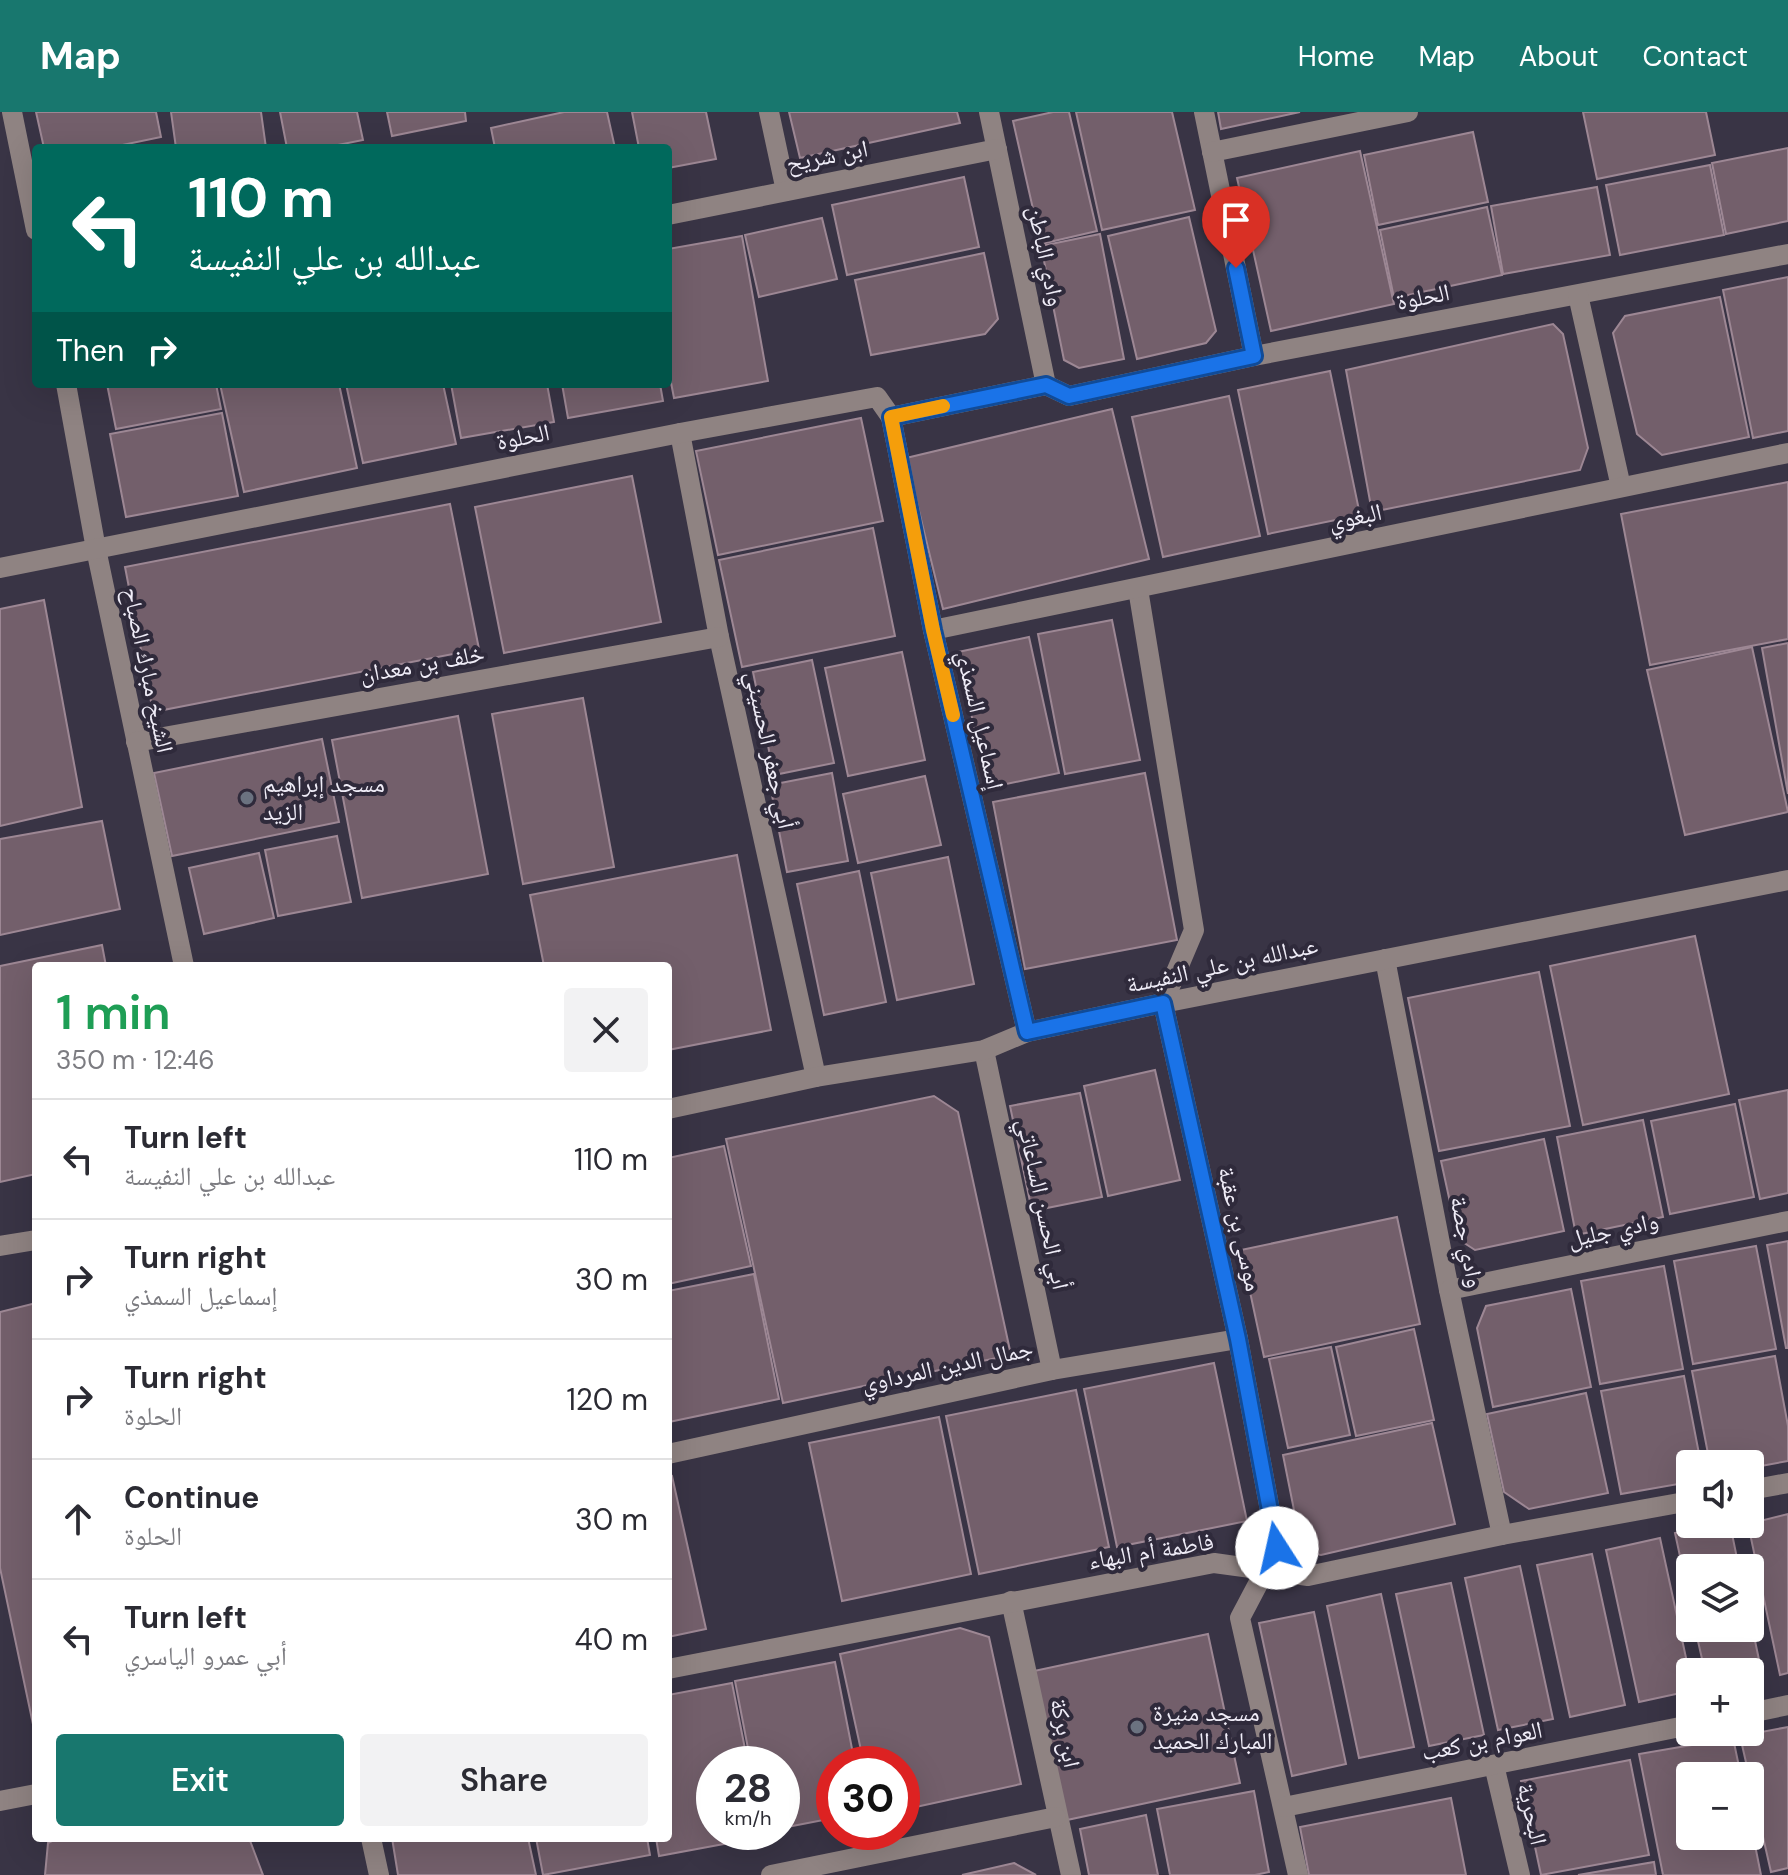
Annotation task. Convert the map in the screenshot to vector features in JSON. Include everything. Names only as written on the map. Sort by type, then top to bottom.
[{"type":"street","points":[[12,112],[32,210]]},
{"type":"street","points":[[769,112],[786,191]]},
{"type":"street","name":"وادي الباطن","points":[[989,112],[1046,385]]},
{"type":"street","points":[[1204,112],[1254,356]]},
{"type":"street","points":[[1212,152],[1408,112]]},
{"type":"street","name":"ابن شريح","points":[[672,214],[997,149]]},
{"type":"street","name":"الحلوة","points":[[1046,385],[1069,396],[1254,356],[1788,254]]},
{"type":"street","points":[[1578,295],[1621,487]]},
{"type":"street","points":[[891,417],[1046,385]]},
{"type":"street","name":"الشيخ مبارك الصباح","points":[[67,388],[96,549],[183,962]]},
{"type":"street","name":"الحلوة","points":[[0,568],[877,397],[891,417]]},
{"type":"street","name":"إسماعيل السمذي","points":[[891,417],[933,630],[1027,1032]]},
{"type":"street","name":"أبي جعفر الحسيني","points":[[680,433],[719,637],[816,1077]]},
{"type":"street","name":"البغوي","points":[[933,630],[1788,453]]},
{"type":"street","points":[[1138,589],[1194,930],[1163,1003]]},
{"type":"street","name":"خلف بن معدان","points":[[136,742],[719,637]]},
{"type":"street","name":"عبدالله بن علي النفيسة","points":[[672,1108],[816,1077],[984,1050],[1027,1032],[1163,1003],[1788,880]]},
{"type":"street","name":"وادي جصة","points":[[1385,959],[1449,1290],[1502,1535]]},
{"type":"street","name":"موسى بن عقبة","points":[[1163,1003],[1238,1339],[1277,1548],[1240,1618],[1298,1875]]},
{"type":"street","name":"أبي الحسن الساعاتي","points":[[984,1050],[1052,1370]]},
{"type":"street","name":"وادي جليل","points":[[1449,1290],[1788,1221]]},
{"type":"street","points":[[0,1246],[32,1241]]},
{"type":"street","name":"جمال الدين المرداوي","points":[[672,1453],[1052,1370],[1238,1339]]},
{"type":"street","points":[[1764,1487],[1788,1483]]},
{"type":"street","name":"فاطمة أم البهاء","points":[[672,1668],[1214,1563],[1308,1576],[1502,1535],[1676,1504]]},
{"type":"street","name":"ابن بركة","points":[[1011,1601],[1071,1875]]},
{"type":"street","points":[[1764,1710],[1788,1705]]},
{"type":"street","name":"العوام بن كعب","points":[[1284,1807],[1676,1728]]},
{"type":"street","name":"البحرية","points":[[1494,1765],[1520,1875]]},
{"type":"street","points":[[0,1801],[32,1795]]},
{"type":"street","points":[[771,1875],[1056,1817]]},
{"type":"street","points":[[372,1842],[379,1875]]},
{"type":"building","points":[[36,112],[156,112],[161,137],[127,144],[43,144]]},
{"type":"building","points":[[171,112],[261,112],[265,144],[175,144]]},
{"type":"building","points":[[280,112],[357,112],[363,140],[343,144],[286,144]]},
{"type":"building","points":[[387,112],[465,112],[466,121],[392,136]]},
{"type":"building","points":[[564,112],[607,112],[614,144],[494,144],[491,128]]},
{"type":"building","points":[[632,112],[706,112],[716,159],[672,167],[672,144],[638,144]]},
{"type":"building","points":[[789,112],[957,112],[960,123],[800,158]]},
{"type":"building","points":[[1053,112],[1069,112],[1097,231],[1041,244],[1013,121]]},
{"type":"building","points":[[1076,112],[1172,112],[1195,210],[1102,230]]},
{"type":"building","points":[[1218,112],[1300,112],[1221,129]]},
{"type":"building","points":[[1583,112],[1706,112],[1715,155],[1597,179]]},
{"type":"building","points":[[1473,132],[1488,202],[1378,225],[1364,155]]},
{"type":"building","points":[[1788,148],[1788,221],[1726,234],[1712,163]]},
{"type":"building","points":[[1360,151],[1394,304],[1271,331],[1237,178]]},
{"type":"building","points":[[1710,165],[1724,235],[1620,255],[1606,185]]},
{"type":"building","points":[[964,177],[979,247],[847,275],[832,205]]},
{"type":"building","points":[[1597,187],[1610,255],[1503,274],[1491,206]]},
{"type":"building","points":[[1487,207],[1502,275],[1394,298],[1380,230]]},
{"type":"building","points":[[1189,217],[1216,331],[1206,343],[1137,359],[1108,236]]},
{"type":"building","points":[[822,218],[837,279],[759,297],[745,235]]},
{"type":"building","points":[[1100,234],[1124,359],[1079,368],[1064,360],[1041,246]]},
{"type":"building","points":[[742,236],[768,381],[674,398],[672,248]]},
{"type":"building","points":[[984,253],[998,319],[985,334],[871,355],[855,280]]},
{"type":"building","points":[[1788,277],[1788,431],[1753,438],[1723,290]]},
{"type":"building","points":[[1720,297],[1749,437],[1662,455],[1637,434],[1613,333],[1625,316]]},
{"type":"building","points":[[1553,324],[1563,334],[1588,448],[1580,470],[1372,512],[1346,370]]},
{"type":"building","points":[[1330,371],[1360,515],[1268,534],[1238,390]]},
{"type":"building","points":[[108,388],[217,388],[221,409],[116,429]]},
{"type":"building","points":[[221,388],[340,388],[357,468],[244,492]]},
{"type":"building","points":[[347,388],[444,388],[456,444],[363,463]]},
{"type":"building","points":[[452,388],[548,388],[554,422],[461,438]]},
{"type":"building","points":[[563,388],[661,388],[663,401],[568,418]]},
{"type":"building","points":[[1229,396],[1260,536],[1163,557],[1132,417]]},
{"type":"building","points":[[1112,409],[1149,559],[943,609],[906,458]]},
{"type":"building","points":[[222,413],[238,496],[126,517],[110,434]]},
{"type":"building","points":[[861,418],[883,521],[718,555],[696,451]]},
{"type":"building","points":[[632,476],[661,622],[504,653],[475,507]]},
{"type":"building","points":[[1788,482],[1788,639],[1650,665],[1621,514]]},
{"type":"building","points":[[450,504],[479,649],[153,712],[125,567]]},
{"type":"building","points":[[873,528],[895,636],[742,667],[719,560]]},
{"type":"building","points":[[44,600],[82,807],[0,826],[0,609]]},
{"type":"building","points":[[1112,620],[1140,760],[1065,774],[1038,634]]},
{"type":"building","points":[[1029,637],[1059,773],[987,788],[958,652]]},
{"type":"building","points":[[1788,643],[1788,794],[1762,648]]},
{"type":"building","points":[[1752,647],[1788,812],[1685,835],[1647,670]]},
{"type":"building","points":[[902,652],[925,760],[848,776],[825,668]]},
{"type":"building","points":[[812,660],[834,763],[774,775],[753,672]]},
{"type":"building","points":[[583,698],[614,867],[523,884],[492,714]]},
{"type":"building","points":[[458,716],[488,874],[362,898],[332,740]]},
{"type":"building","name":"مسجد إبراهيم الزيد","points":[[322,739],[339,822],[172,856],[154,773]]},
{"type":"building","points":[[832,773],[848,861],[787,872],[770,785]]},
{"type":"building","points":[[1145,773],[1177,940],[1025,969],[993,802]]},
{"type":"building","points":[[925,776],[941,845],[858,863],[843,794]]},
{"type":"building","points":[[102,821],[120,909],[0,935],[0,839]]},
{"type":"building","points":[[337,836],[351,902],[278,916],[265,850]]},
{"type":"building","points":[[259,853],[274,918],[204,934],[189,868]]},
{"type":"building","points":[[737,855],[771,1030],[672,1049],[672,962],[543,962],[530,895]]},
{"type":"building","points":[[948,857],[974,984],[897,1000],[871,873]]},
{"type":"building","points":[[859,871],[886,1002],[824,1015],[797,884]]},
{"type":"building","points":[[1695,936],[1729,1094],[1583,1125],[1550,966]]},
{"type":"building","points":[[102,945],[105,962],[32,962],[32,1175],[0,1182],[0,966]]},
{"type":"building","points":[[1539,972],[1570,1126],[1439,1151],[1408,998]]},
{"type":"building","points":[[1155,1070],[1180,1180],[1108,1196],[1084,1086]]},
{"type":"building","points":[[1788,1090],[1788,1193],[1760,1199],[1739,1100]]},
{"type":"building","points":[[1080,1093],[1102,1197],[1032,1211],[1010,1106]]},
{"type":"building","points":[[934,1096],[958,1112],[1011,1355],[783,1403],[726,1139]]},
{"type":"building","points":[[1735,1104],[1754,1197],[1670,1214],[1651,1121]]},
{"type":"building","points":[[1643,1120],[1663,1217],[1576,1235],[1557,1137]]},
{"type":"building","points":[[1544,1139],[1564,1231],[1475,1250],[1458,1239],[1441,1161]]},
{"type":"building","points":[[724,1146],[751,1266],[672,1283],[672,1157]]},
{"type":"building","points":[[1397,1217],[1420,1324],[1264,1357],[1241,1250]]},
{"type":"building","points":[[1788,1241],[1788,1348],[1786,1348],[1767,1245]]},
{"type":"building","points":[[1756,1246],[1776,1349],[1693,1364],[1674,1261]]},
{"type":"building","points":[[1664,1266],[1683,1369],[1600,1384],[1581,1281]]},
{"type":"building","points":[[754,1274],[779,1399],[672,1421],[672,1290]]},
{"type":"building","points":[[1571,1289],[1591,1387],[1493,1407],[1477,1328],[1486,1306]]},
{"type":"building","points":[[32,1304],[32,1720],[0,1568],[0,1312]]},
{"type":"building","points":[[1414,1329],[1434,1420],[1356,1436],[1336,1347]]},
{"type":"building","points":[[1331,1347],[1350,1435],[1288,1448],[1269,1359]]},
{"type":"building","points":[[1775,1356],[1788,1426],[1788,1461],[1764,1465],[1764,1450],[1707,1450],[1692,1371]]},
{"type":"building","points":[[1214,1363],[1247,1521],[1117,1547],[1084,1389]]},
{"type":"building","points":[[1684,1376],[1698,1450],[1676,1450],[1676,1484],[1621,1494],[1601,1391]]},
{"type":"building","points":[[1076,1390],[1109,1547],[979,1574],[946,1416]]},
{"type":"building","points":[[1586,1393],[1608,1493],[1529,1509],[1504,1492],[1487,1414]]},
{"type":"building","points":[[939,1417],[971,1574],[842,1601],[809,1443]]},
{"type":"building","points":[[1432,1423],[1455,1524],[1321,1555],[1309,1553],[1301,1545],[1283,1455]]},
{"type":"building","points":[[672,1476],[706,1629],[672,1636]]},
{"type":"building","points":[[1788,1514],[1788,1673],[1780,1675],[1764,1600],[1764,1554],[1754,1554],[1751,1538],[1764,1538],[1764,1520]]},
{"type":"building","points":[[1660,1538],[1676,1612],[1676,1642],[1683,1642],[1686,1658],[1676,1658],[1676,1694],[1639,1702],[1606,1550]]},
{"type":"building","points":[[1676,1538],[1733,1538],[1736,1554],[1680,1554]]},
{"type":"building","points":[[1592,1554],[1625,1705],[1570,1717],[1537,1565]]},
{"type":"building","points":[[1520,1566],[1553,1719],[1498,1730],[1465,1578]]},
{"type":"building","points":[[1451,1583],[1484,1735],[1429,1746],[1396,1594]]},
{"type":"building","points":[[1381,1594],[1414,1747],[1359,1758],[1327,1606]]},
{"type":"building","points":[[1314,1612],[1346,1764],[1292,1776],[1259,1623]]},
{"type":"building","points":[[960,1628],[989,1637],[1021,1784],[920,1806],[920,1746],[860,1746],[840,1654]]},
{"type":"building","name":"مسجد منيرة المبارك الحميد","points":[[1208,1634],[1240,1783],[1067,1820],[1034,1671]]},
{"type":"building","points":[[1698,1642],[1755,1642],[1759,1658],[1702,1658]]},
{"type":"building","points":[[835,1662],[851,1746],[816,1746],[816,1821],[800,1825],[800,1746],[748,1746],[735,1681]]},
{"type":"building","points":[[732,1683],[744,1746],[696,1746],[696,1849],[659,1856],[657,1842],[672,1842],[672,1694]]},
{"type":"building","points":[[1788,1727],[1788,1868],[1771,1872],[1764,1841],[1764,1762],[1746,1762],[1742,1746],[1764,1746],[1764,1732]]},
{"type":"building","points":[[1686,1746],[1735,1746],[1738,1762],[1676,1762],[1676,1850],[1756,1850],[1761,1875],[1663,1875],[1639,1754]]},
{"type":"building","points":[[1630,1760],[1649,1855],[1541,1875],[1521,1781]]},
{"type":"building","points":[[1254,1791],[1269,1872],[1255,1875],[1170,1875],[1157,1809]]},
{"type":"building","points":[[1451,1798],[1466,1875],[1309,1875],[1300,1827]]},
{"type":"building","points":[[1146,1815],[1158,1875],[1089,1875],[1080,1829]]},
{"type":"building","points":[[251,1842],[263,1875],[45,1875],[48,1843]]},
{"type":"building","points":[[393,1842],[529,1842],[536,1875],[398,1875]]},
{"type":"building","points":[[537,1842],[648,1842],[650,1855],[543,1875]]},
{"type":"building","points":[[1654,1862],[1656,1875],[1578,1875]]},
{"type":"building","points":[[1014,1863],[1036,1875],[962,1875]]},
{"type":"slow traffic","points":[[943,406],[891,417],[953,715]]},
{"type":"place","name":"مسجد إبراهيم الزيد","points":[[247,798]]},
{"type":"place","name":"مسجد منيرة المبارك الحميد","points":[[1137,1727]]},
{"type":"route","points":[[1236,268],[1254,356],[1069,396],[1046,385],[891,417],[933,630],[1027,1032],[1163,1003],[1238,1339],[1277,1548]]}]
